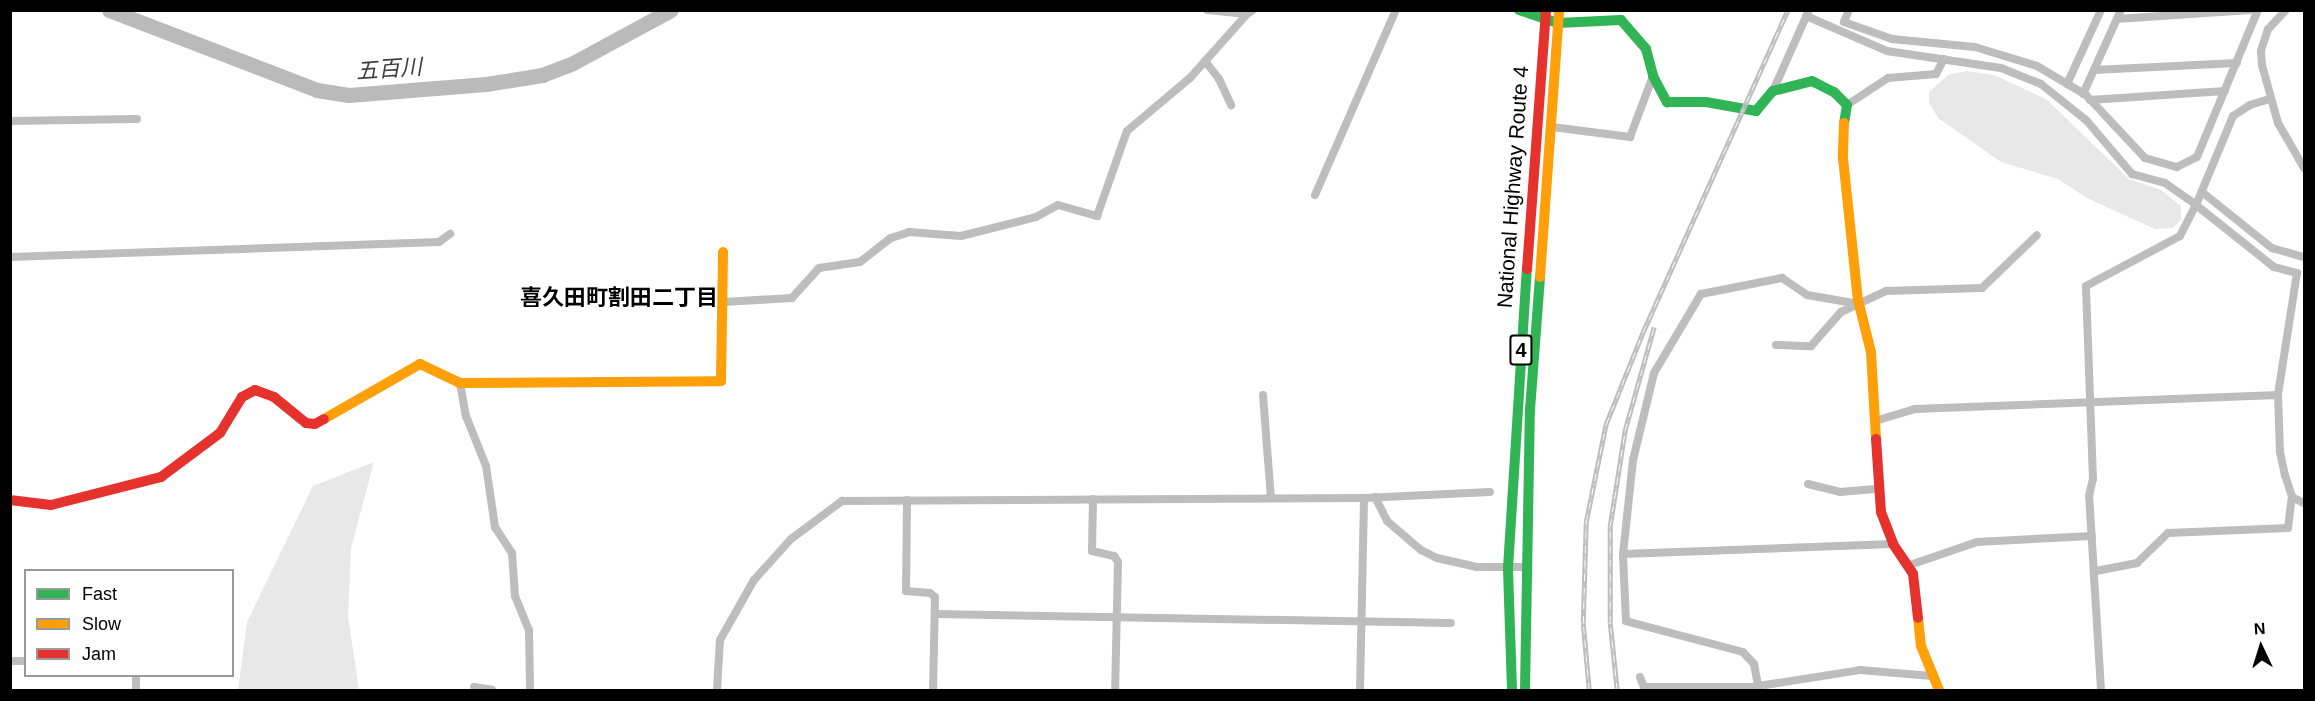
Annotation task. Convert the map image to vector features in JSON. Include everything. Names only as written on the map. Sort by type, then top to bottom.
[{"type":"main road","points":[[1519,10],[1545,15],[1558,22],[1621,20],[1646,49],[1653,76],[1667,102],[1706,102],[1756,111],[1773,91],[1812,81],[1834,92],[1848,105],[1842,136],[1843,158],[1859,304],[1871,352],[1881,512],[1893,544],[1917,588],[1920,638],[1939,690]]},
{"type":"main road","name":"National Highway Route 4","points":[[1525,690],[1525,567],[1534,342],[1552,128],[1559,10]]},
{"type":"main road","name":"National Highway Route 4","points":[[1512,690],[1508,568],[1545,15]]},
{"type":"main road","points":[[10,500],[28,505],[51,505],[161,477],[220,433],[242,397],[251,391],[274,397],[306,423],[315,424],[415,365],[430,367],[460,383],[721,381],[723,252]]},
{"type":"street","points":[[1207,10],[1250,12]]},
{"type":"street","points":[[1315,195],[1396,10]]},
{"type":"street","points":[[1840,30],[1849,10]]},
{"type":"street","points":[[2067,84],[2101,10]]},
{"type":"street","points":[[2087,97],[2094,70],[2121,10]]},
{"type":"street","points":[[2117,19],[2250,10]]},
{"type":"street","points":[[1844,22],[1892,39],[1995,51],[2037,66],[2087,97],[2145,158],[2177,167],[2198,157],[2258,10]]},
{"type":"street","points":[[2286,10],[2263,40],[2262,65],[2270,99],[2284,137],[2304,168]]},
{"type":"street","points":[[724,302],[783,301],[792,298],[819,268],[860,262],[891,238],[909,232],[961,236],[1036,217],[1058,205],[1097,216],[1127,131],[1190,78],[1250,12]]},
{"type":"street","points":[[1773,91],[1808,13],[1887,51],[2001,68],[2041,84],[2087,121],[2132,174],[2165,183],[2274,267],[2297,273],[2278,395],[2280,452],[2292,497],[2288,528],[2168,533],[2137,563],[2096,571]]},
{"type":"street","points":[[1848,105],[1888,78],[1936,74],[1944,59]]},
{"type":"street","points":[[1204,61],[1219,79],[1231,105]]},
{"type":"street","points":[[2094,70],[2237,63]]},
{"type":"street","points":[[1552,128],[1630,137],[1653,76]]},
{"type":"street","points":[[2087,97],[2225,91]]},
{"type":"street","points":[[2101,690],[2096,571],[2092,536],[2086,286],[2180,236],[2202,192],[2233,116],[2242,109],[2270,99]]},
{"type":"street","points":[[10,121],[137,119]]},
{"type":"street","points":[[2202,192],[2272,248],[2304,257]]},
{"type":"street","points":[[10,257],[439,242],[450,234]]},
{"type":"street","points":[[1776,345],[1811,346],[1835,317],[1859,304],[1900,288],[1982,288],[2037,235]]},
{"type":"street","points":[[1758,686],[1754,664],[1743,652],[1626,621],[1623,555],[1633,460],[1654,373],[1701,294],[1782,278],[1807,295],[1859,304]]},
{"type":"street","points":[[460,383],[466,416],[486,466],[495,527],[512,553],[515,597],[529,630],[530,690]]},
{"type":"street","points":[[1263,395],[1271,498]]},
{"type":"street","points":[[1875,421],[1915,409],[2278,395]]},
{"type":"street","points":[[1808,484],[1840,492],[1878,489]]},
{"type":"street","points":[[717,690],[720,640],[767,563],[837,503],[908,500],[1364,498],[1490,492]]},
{"type":"street","points":[[1376,497],[1387,521],[1421,550],[1458,564],[1525,567]]},
{"type":"street","points":[[2292,497],[2304,503]]},
{"type":"street","points":[[1360,690],[1364,498]]},
{"type":"street","points":[[1094,499],[1092,551],[1114,556],[1118,561],[1115,690]]},
{"type":"street","points":[[908,500],[906,591],[933,594],[935,614],[933,690]]},
{"type":"street","points":[[1907,566],[1977,542],[2092,536]]},
{"type":"street","points":[[1623,555],[1893,544]]},
{"type":"street","points":[[935,614],[1451,623]]},
{"type":"street","points":[[1640,677],[1644,689],[1758,686],[1851,671],[1932,676]]},
{"type":"street","points":[[474,687],[492,690]]},
{"type":"shaded area","points":[[1966,71],[1994,75],[2046,99],[2129,179],[2161,190],[2181,206],[2181,220],[2173,228],[2155,229],[2087,198],[2058,179],[2001,162],[1938,118],[1929,102],[1929,92],[1948,75]]},
{"type":"shaded area","points":[[374,462],[351,548],[348,617],[359,690],[238,690],[247,622],[313,486]]},
{"type":"waterway","name":"五百川","points":[[109,10],[317,90],[349,95],[486,84],[542,75],[573,63],[671,10]]},
{"type":"railway","points":[[1589,690],[1583,623],[1586,522],[1606,424],[1643,332],[1788,10]]},
{"type":"railway","points":[[1617,690],[1610,623],[1610,526],[1625,430],[1654,327]]},
{"type":"traffic: fast","points":[[1519,10],[1558,23],[1621,20],[1646,49],[1653,76],[1667,102],[1706,102],[1756,111],[1773,91],[1812,81],[1834,92],[1847,105],[1844,123]]},
{"type":"traffic: fast","points":[[1512,690],[1508,568],[1527,269]]},
{"type":"traffic: fast","points":[[1525,690],[1530,410],[1540,277]]},
{"type":"traffic: slow","points":[[1540,277],[1559,10]]},
{"type":"traffic: slow","points":[[1844,123],[1843,158],[1858,300],[1871,352],[1876,439]]},
{"type":"traffic: slow","points":[[324,419],[420,364],[460,383],[721,381],[723,252]]},
{"type":"traffic: slow","points":[[1918,618],[1921,646],[1939,690]]},
{"type":"traffic: jam","points":[[1527,269],[1546,10]]},
{"type":"traffic: jam","points":[[10,500],[51,505],[161,477],[220,433],[242,397],[255,390],[274,397],[306,423],[315,424],[324,419]]},
{"type":"traffic: jam","points":[[1876,439],[1881,512],[1893,544],[1913,574],[1918,618]]},
{"type":"district","name":"喜久田町割田二丁目","points":[[619,298]]}]
